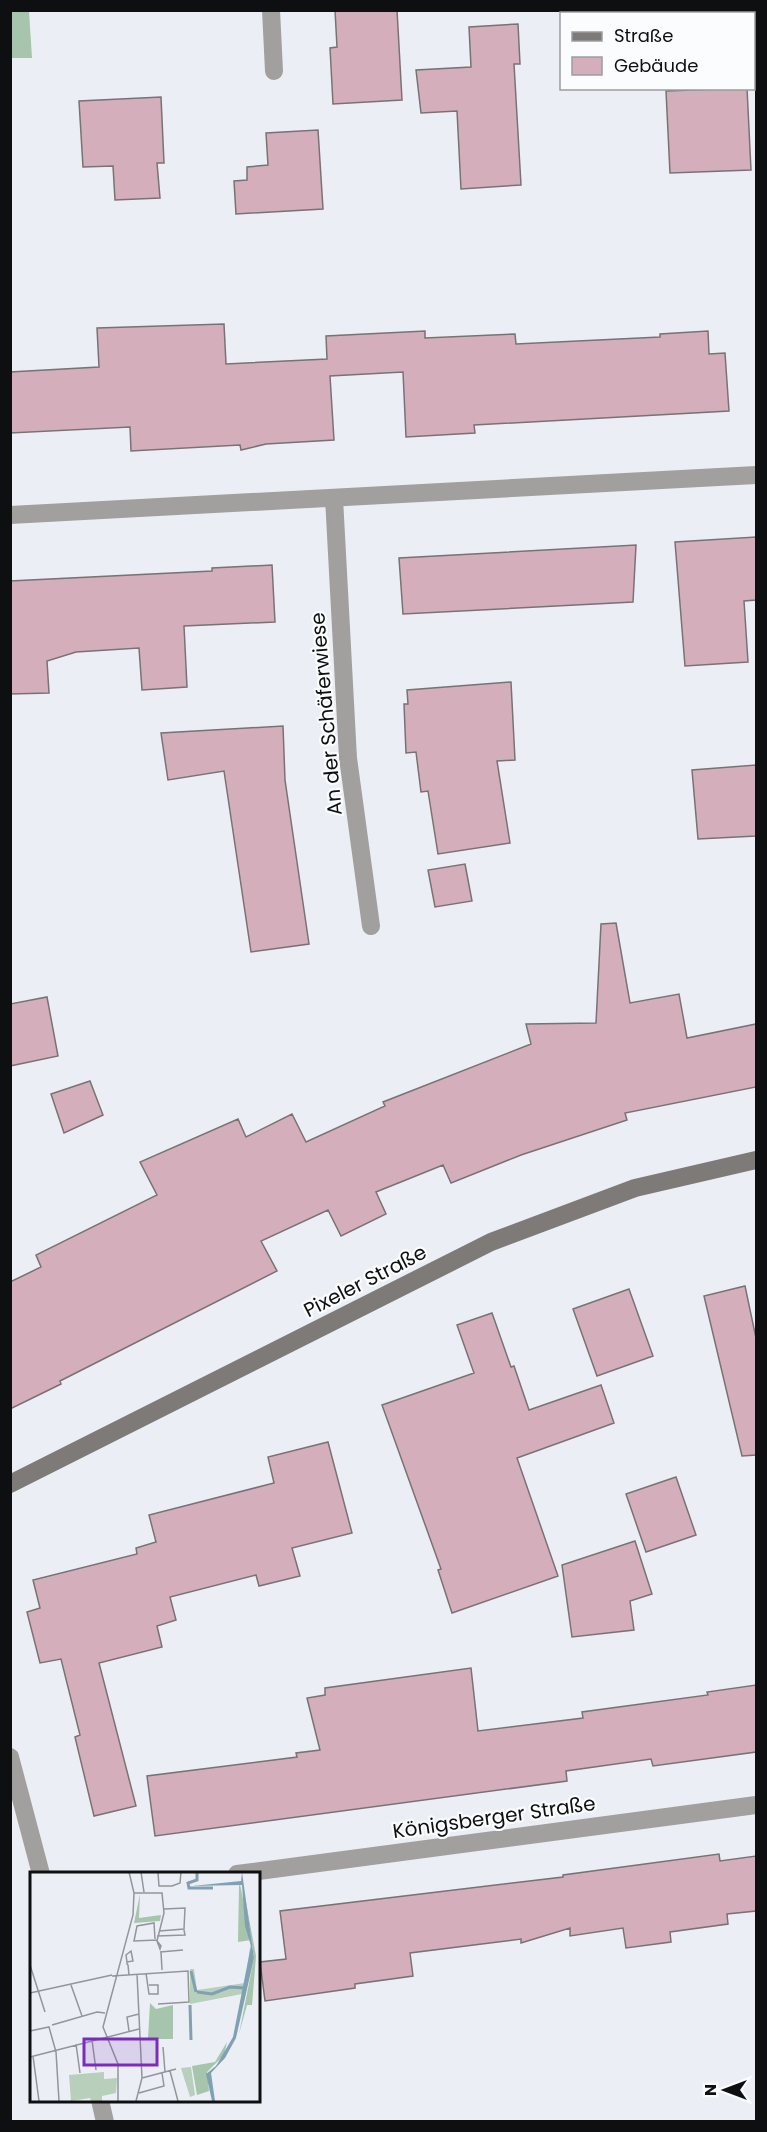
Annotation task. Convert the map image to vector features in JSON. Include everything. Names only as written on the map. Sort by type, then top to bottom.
[{"type":"main road","name":"Pixeler Straße","points":[[10,1484],[491,1242],[635,1188],[756,1160]]},
{"type":"street","points":[[271,10],[274,71]]},
{"type":"street","points":[[10,516],[756,476]]},
{"type":"street","name":"An der Schäferwiese","points":[[334,498],[348,758],[371,926]]},
{"type":"street","points":[[10,1757],[40,1872]]},
{"type":"street","name":"Königsberger Straße","points":[[252,1872],[756,1805]]},
{"type":"street","points":[[100,2102],[105,2121]]},
{"type":"green space","points":[[10,11],[29,11],[32,58],[11,58]]},
{"type":"building","points":[[335,10],[397,10],[402,100],[333,104],[330,48],[337,47]]},
{"type":"building","points":[[518,24],[520,64],[514,64],[521,185],[461,189],[457,111],[421,113],[416,70],[471,67],[469,27]]},
{"type":"building","points":[[747,90],[751,170],[670,173],[666,91]]},
{"type":"building","points":[[161,97],[164,163],[157,163],[160,198],[115,200],[113,166],[83,167],[79,101]]},
{"type":"building","points":[[318,130],[323,209],[236,214],[234,181],[247,180],[247,167],[268,165],[266,133]]},
{"type":"building","points":[[224,324],[226,364],[327,359],[326,336],[425,331],[425,338],[515,334],[516,344],[660,337],[660,334],[708,331],[709,354],[725,353],[729,411],[474,425],[475,433],[406,437],[403,372],[330,376],[334,440],[266,444],[241,450],[240,445],[131,451],[130,427],[10,433],[10,372],[99,367],[97,328]]},
{"type":"building","points":[[756,537],[756,600],[744,601],[748,662],[685,666],[675,542]]},
{"type":"building","points":[[636,545],[633,602],[403,614],[399,558]]},
{"type":"building","points":[[272,565],[275,622],[184,626],[187,687],[142,690],[139,648],[76,652],[47,661],[49,693],[10,694],[10,581],[212,571],[212,568]]},
{"type":"building","points":[[511,682],[515,760],[497,761],[510,843],[438,854],[428,791],[421,792],[416,752],[406,753],[404,704],[408,704],[407,690]]},
{"type":"building","points":[[283,726],[285,780],[309,944],[251,952],[224,771],[168,780],[161,733]]},
{"type":"building","points":[[756,765],[756,836],[698,839],[692,770]]},
{"type":"building","points":[[465,864],[472,901],[435,907],[428,870]]},
{"type":"building","points":[[616,923],[630,1003],[679,994],[687,1038],[756,1024],[756,1087],[625,1113],[627,1120],[521,1155],[451,1183],[443,1165],[376,1192],[386,1214],[341,1236],[328,1210],[261,1241],[277,1271],[60,1381],[61,1384],[10,1409],[10,1282],[41,1267],[36,1255],[157,1195],[140,1162],[238,1119],[246,1137],[292,1114],[306,1142],[385,1106],[383,1102],[531,1044],[526,1024],[596,1023],[601,924]]},
{"type":"building","points":[[47,997],[58,1056],[10,1066],[10,1004]]},
{"type":"building","points":[[90,1081],[103,1115],[64,1133],[51,1094]]},
{"type":"building","points":[[745,1286],[756,1338],[756,1455],[742,1456],[704,1296]]},
{"type":"building","points":[[629,1289],[653,1356],[597,1376],[573,1309]]},
{"type":"building","points":[[492,1313],[529,1410],[601,1385],[614,1423],[517,1458],[558,1576],[452,1613],[438,1570],[441,1569],[382,1405],[474,1373],[457,1325]]},
{"type":"building","points":[[328,1442],[352,1533],[292,1548],[300,1576],[259,1586],[256,1575],[170,1597],[176,1620],[157,1626],[162,1647],[99,1663],[136,1806],[94,1816],[75,1737],[80,1735],[61,1659],[40,1663],[27,1612],[40,1608],[33,1580],[137,1554],[136,1548],[156,1542],[149,1515],[274,1483],[268,1457]]},
{"type":"building","points":[[676,1477],[696,1535],[646,1552],[626,1494]]},
{"type":"building","points":[[635,1541],[652,1594],[630,1601],[634,1630],[572,1637],[562,1565]]},
{"type":"building","points":[[471,1668],[478,1731],[583,1718],[582,1712],[708,1695],[707,1692],[756,1685],[756,1752],[653,1766],[651,1759],[566,1771],[567,1781],[155,1836],[147,1776],[297,1757],[296,1753],[320,1750],[307,1698],[325,1695],[325,1688]]},
{"type":"building","points":[[719,1854],[720,1861],[756,1856],[756,1911],[727,1914],[728,1924],[670,1932],[671,1942],[626,1948],[623,1928],[570,1936],[570,1928],[521,1943],[521,1939],[410,1953],[413,1976],[355,1984],[355,1988],[265,2001],[260,1962],[286,1959],[280,1911],[563,1877],[563,1875]]}]
